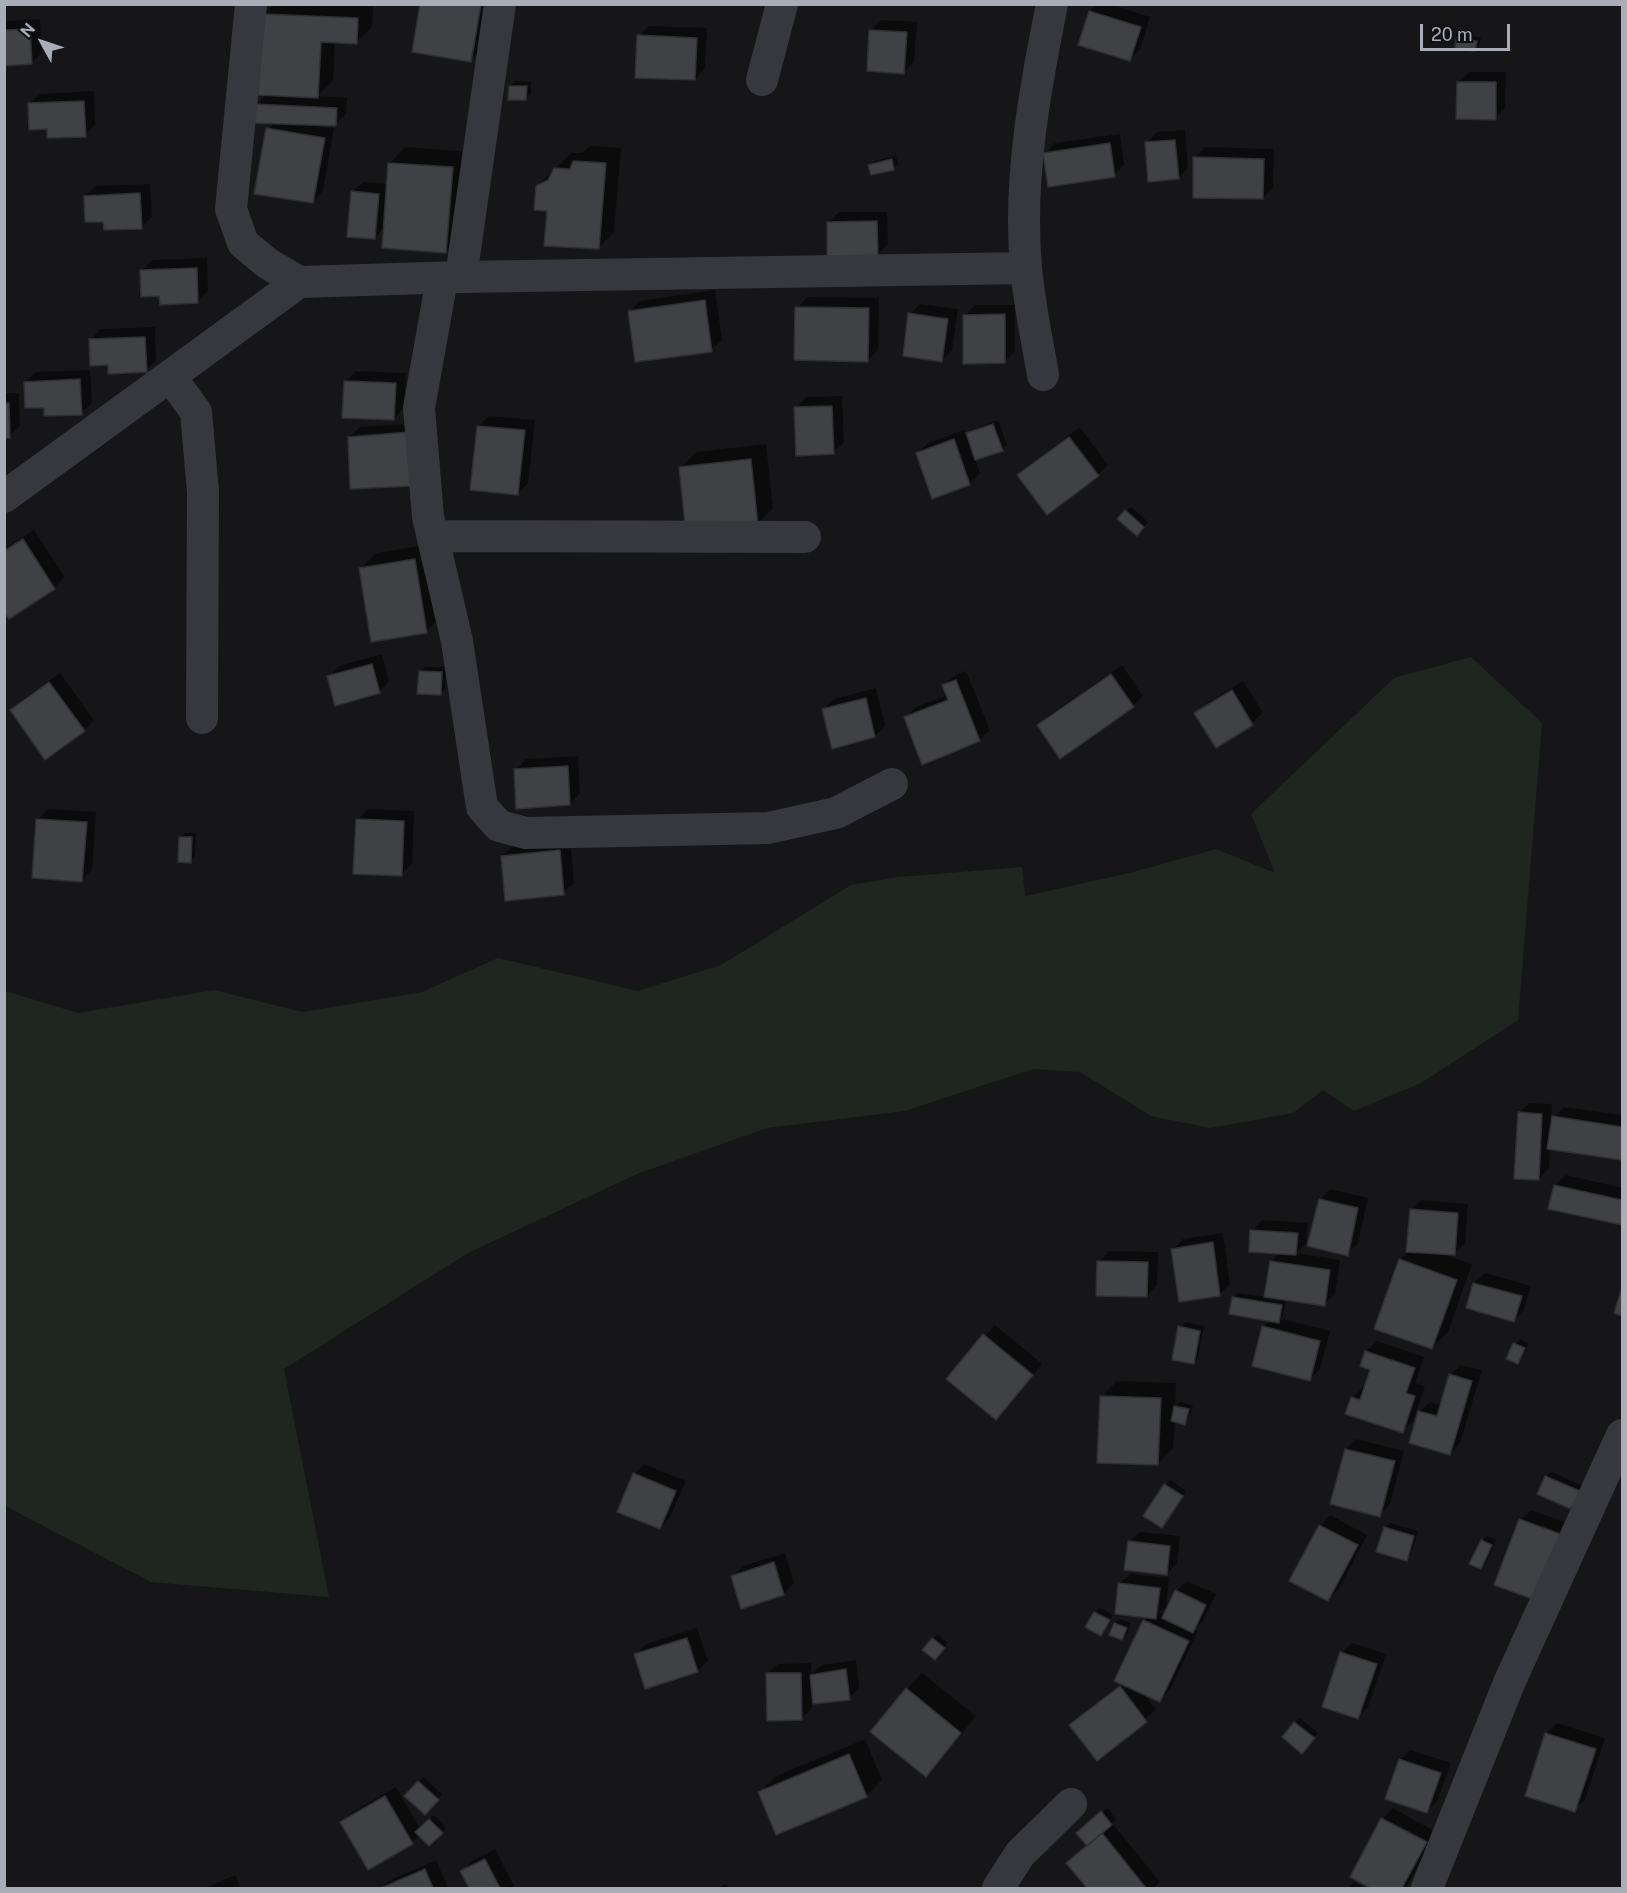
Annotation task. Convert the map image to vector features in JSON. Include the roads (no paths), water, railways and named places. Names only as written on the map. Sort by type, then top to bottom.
[{"type":"street","points":[[251,4],[231,209],[243,243],[267,263],[298,282],[1026,268]]},
{"type":"street","points":[[500,4],[451,278],[419,408],[428,517],[457,641],[482,807],[499,826],[526,833],[768,828],[836,813],[892,784]]},
{"type":"street","points":[[762,80],[782,4]]},
{"type":"street","points":[[1043,375],[1026,268],[1024,221],[1031,128],[1052,4]]},
{"type":"street","points":[[4,498],[298,282]]},
{"type":"street","points":[[170,376],[196,412],[203,492],[202,718]]},
{"type":"street","points":[[433,536],[805,537]]},
{"type":"street","points":[[1427,1888],[1509,1683],[1623,1435]]},
{"type":"street","points":[[998,1888],[1020,1854],[1071,1804]]}]
